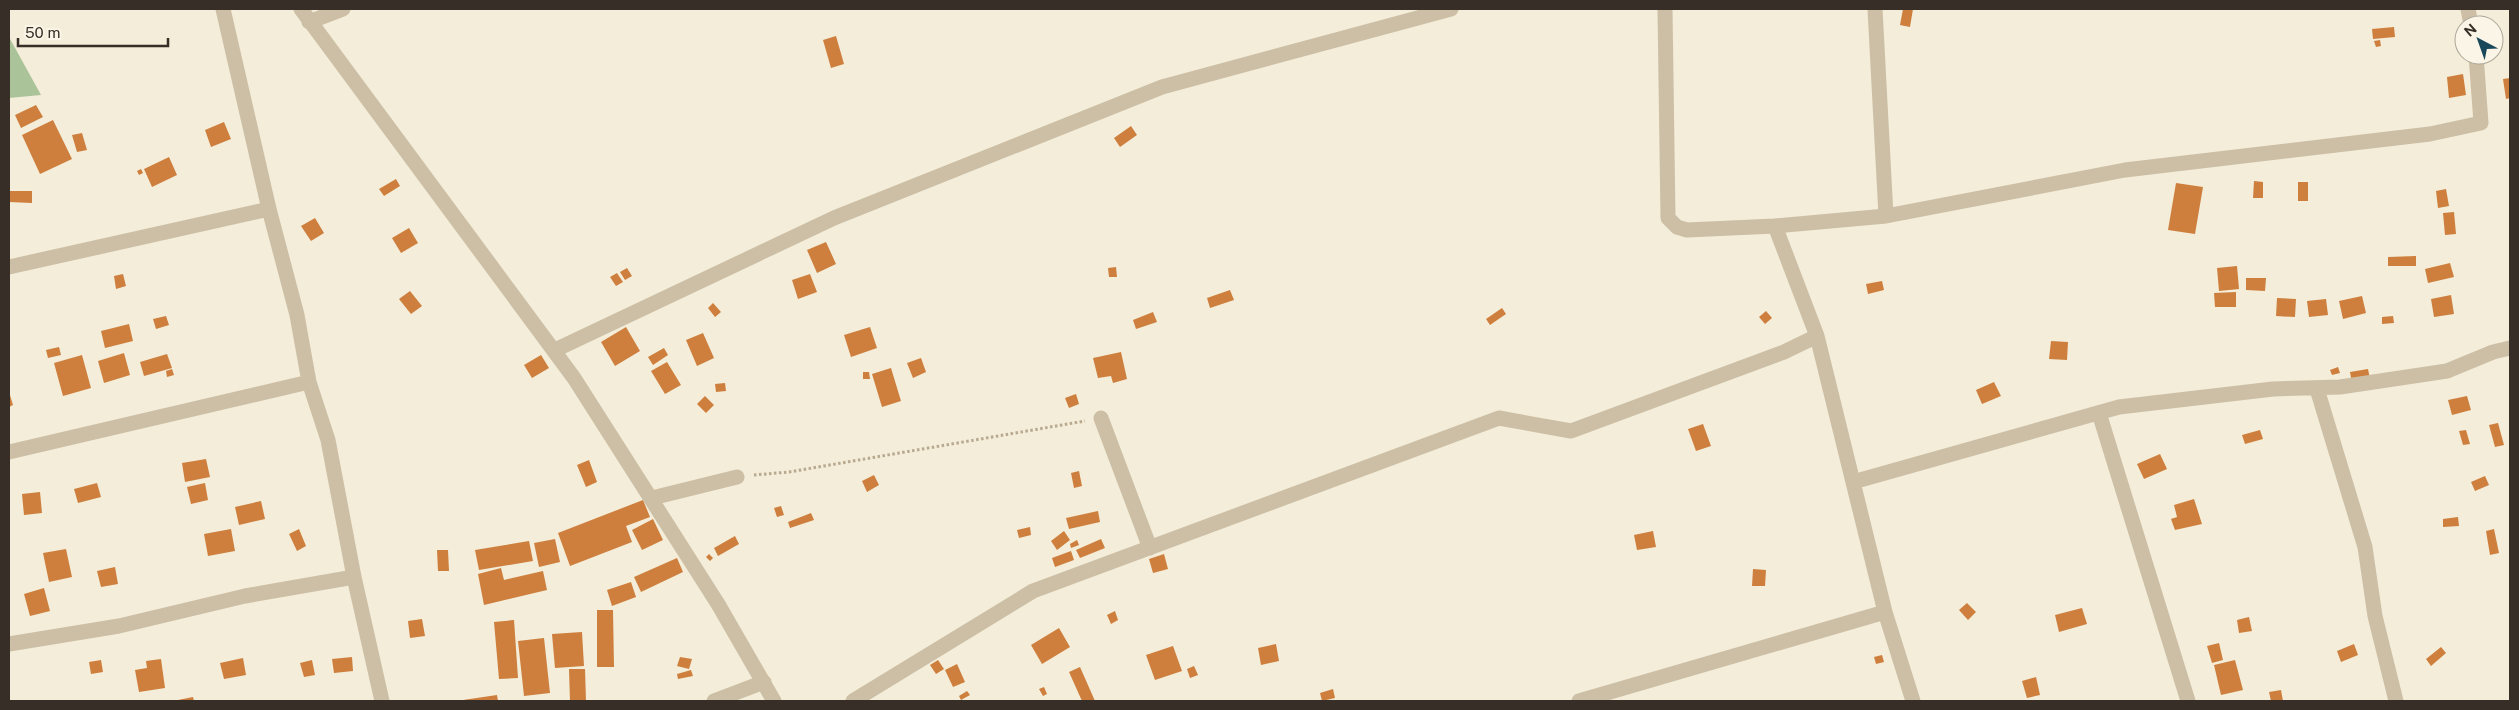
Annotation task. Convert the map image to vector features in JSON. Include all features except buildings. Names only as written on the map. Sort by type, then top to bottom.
[{"type":"street","points":[[223,9],[297,315],[310,382],[328,440],[354,577],[382,701]]},
{"type":"street","points":[[343,9],[305,15],[554,350],[652,498],[718,604],[774,701]]},
{"type":"street","points":[[554,350],[834,218],[1162,87],[1451,9]]},
{"type":"street","points":[[1665,9],[1668,218],[1677,227],[1687,230],[1774,226],[1886,216],[2125,170],[2430,134],[2481,123],[2477,65]]},
{"type":"street","points":[[1875,9],[1886,216]]},
{"type":"street","points":[[9,267],[270,209]]},
{"type":"street","points":[[1774,226],[1817,336],[1885,612],[1914,701]]},
{"type":"street","points":[[853,701],[1033,591],[1499,418],[1572,431],[1784,352],[1817,336]]},
{"type":"street","points":[[1853,482],[2119,407],[2274,389],[2317,389],[2447,371],[2493,352],[2510,348]]},
{"type":"street","points":[[9,452],[310,382]]},
{"type":"street","points":[[2317,389],[2365,547],[2375,616],[2396,701]]},
{"type":"street","points":[[2099,413],[2188,701]]},
{"type":"street","points":[[1101,418],[1150,548]]},
{"type":"street","points":[[652,498],[738,477]]},
{"type":"street","points":[[9,644],[119,626],[245,596],[354,577]]},
{"type":"street","points":[[1579,701],[1624,695],[1885,612]]},
{"type":"street","points":[[714,701],[764,682]]},
{"type":"path","points":[[738,477],[789,472],[1101,418]]},
{"type":"green space","points":[[9,37],[41,95],[9,98]]}]
